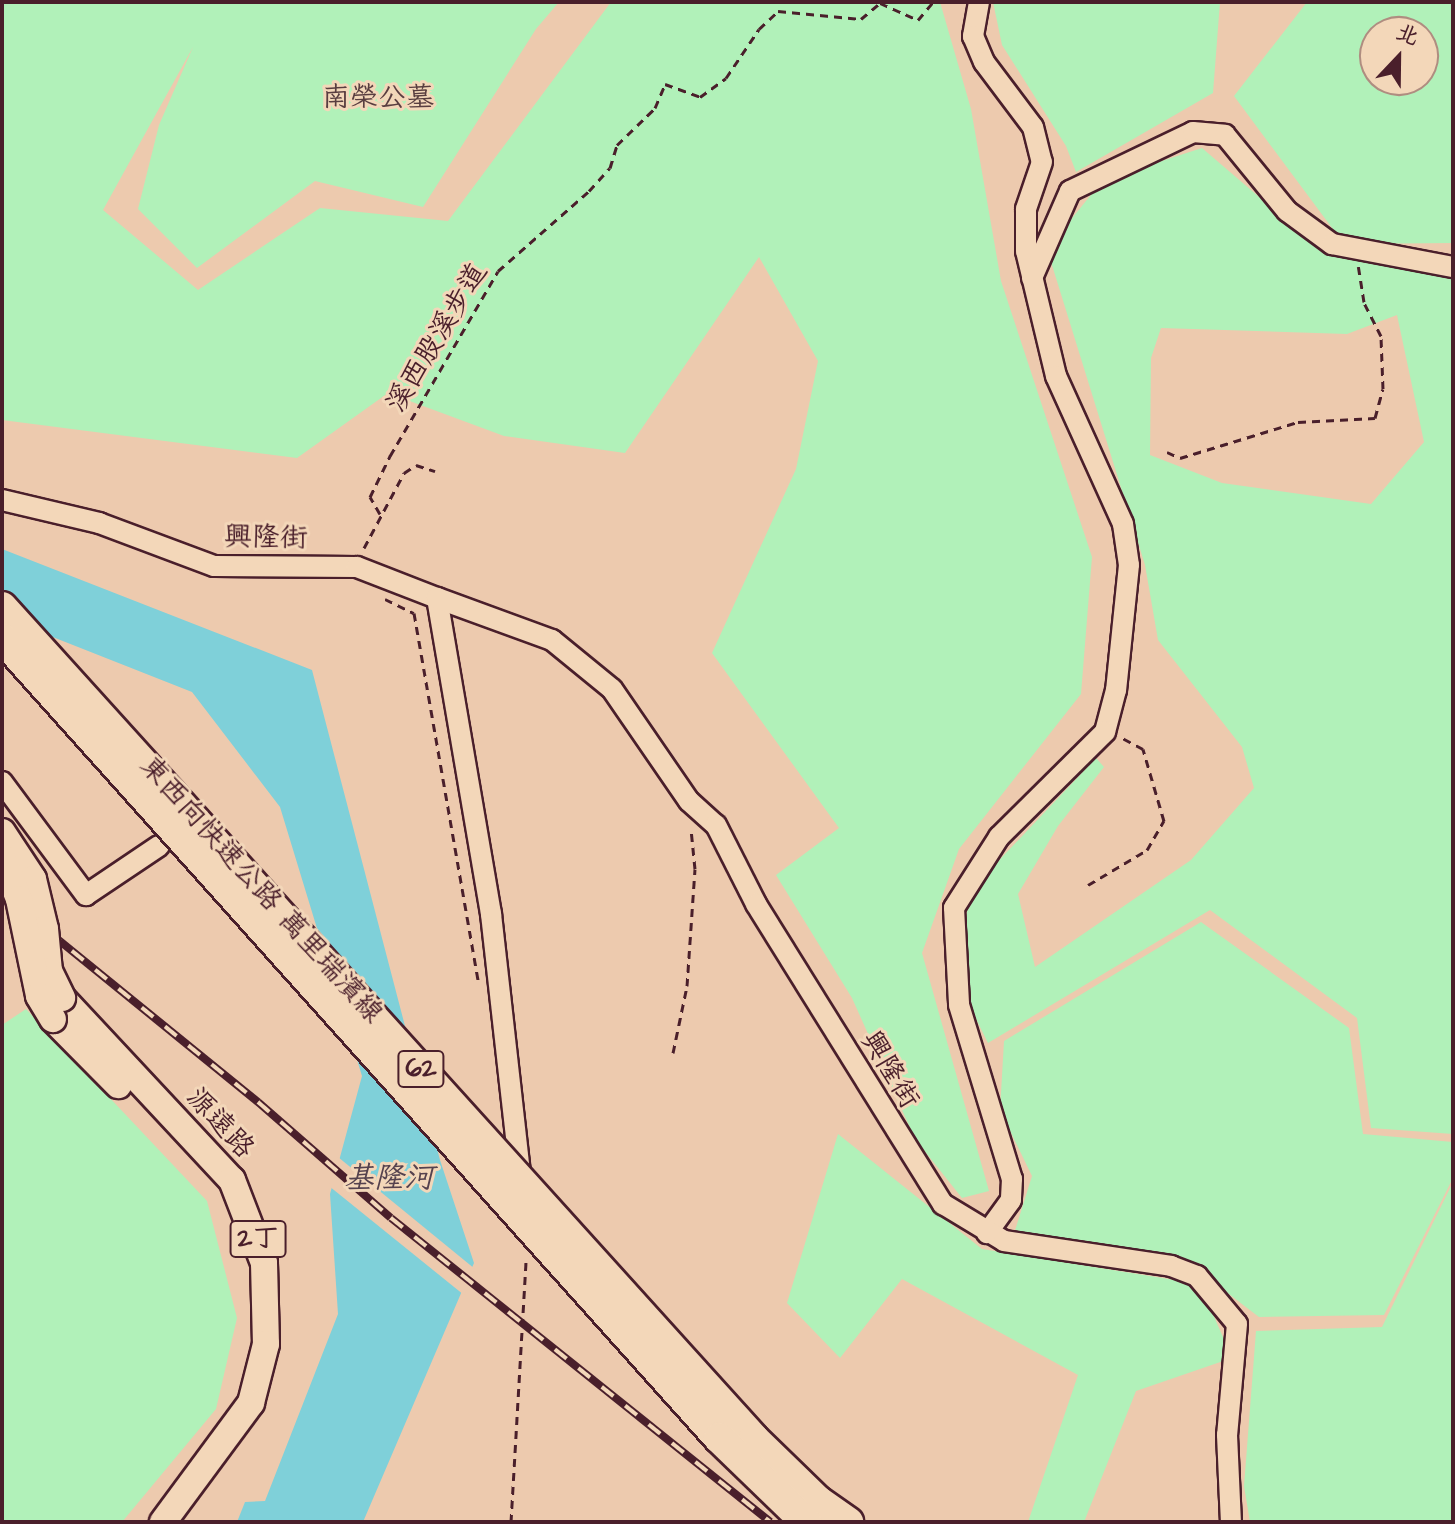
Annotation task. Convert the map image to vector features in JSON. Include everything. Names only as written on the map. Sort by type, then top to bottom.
[{"type":"highway","name":"東西向快速公路 萬里瑞濱線","points":[[2,607],[754,1439],[818,1501],[848,1522]]},
{"type":"highway","name":"東西向快速公路 萬里瑞濱線","points":[[2,638],[719,1438],[806,1522]]},
{"type":"main road","name":"源遠路","points":[[2,832],[33,879],[45,929],[57,1008],[224,1197],[243,1238],[253,1287],[253,1345],[238,1400],[144,1522]]},
{"type":"main road","name":"源遠路","points":[[2,857],[19,899],[39,996],[57,1008],[232,1180],[264,1263],[267,1334],[251,1403],[163,1522]]},
{"type":"street","points":[[979,2],[973,36],[984,62],[1033,127],[1042,162],[1026,209],[1032,278],[1056,376],[1123,524],[1129,565],[1125,614],[1105,732],[999,837],[954,908],[959,1005],[1012,1179],[1011,1200],[987,1233]]},
{"type":"street","points":[[1032,278],[1070,191],[1193,132],[1225,135],[1287,211],[1332,244],[1453,267]]},
{"type":"street","name":"興隆街","points":[[2,500],[99,523],[214,566],[357,567],[552,640],[612,689],[689,801],[716,825],[756,904],[932,1193],[953,1214],[987,1233],[1014,1243],[1171,1266],[1197,1276],[1237,1324],[1227,1435],[1231,1522]]},
{"type":"street","points":[[437,598],[491,914],[528,1235],[561,1284],[721,1447],[832,1522]]},
{"type":"street","points":[[2,782],[86,895],[159,846]]},
{"type":"path","name":"溪西股溪步道","points":[[380,514],[370,497],[390,456],[498,271],[589,191],[610,168],[617,145],[655,108],[665,84],[700,97],[726,78],[759,29],[778,11],[861,19],[880,3],[918,20],[933,2]]},
{"type":"path","points":[[1167,452],[1180,458],[1298,422],[1375,418],[1383,389],[1381,336],[1364,302],[1354,247]]},
{"type":"path","points":[[357,567],[380,514],[404,473],[416,465],[435,471]]},
{"type":"path","points":[[377,596],[414,613],[479,982]]},
{"type":"path","points":[[1088,885],[1147,850],[1164,821],[1143,749],[1105,732]]},
{"type":"path","points":[[673,1053],[687,986],[695,869],[689,801]]},
{"type":"path","points":[[511,1522],[528,1235]]},
{"type":"green space","name":"南榮公墓","points":[[2,2],[559,2],[536,29],[423,207],[315,181],[197,268],[138,209],[159,125],[193,47],[103,210],[198,290],[320,208],[448,221],[611,2],[940,2],[971,109],[1001,281],[1092,557],[1081,694],[959,849],[922,953],[989,1191],[962,1198],[915,1139],[852,998],[776,875],[839,828],[712,653],[796,469],[818,361],[759,257],[625,453],[504,436],[388,393],[297,458],[2,420]]},
{"type":"green space","points":[[993,2],[1220,2],[1213,93],[1076,172],[1066,146],[1002,45]]},
{"type":"green space","points":[[1307,2],[1453,2],[1453,243],[1344,244],[1234,96]]},
{"type":"green space","points":[[1202,148],[1322,251],[1453,275],[1453,1134],[1371,1128],[1357,1018],[1210,910],[988,1043],[971,1009],[962,947],[970,891],[1096,758],[1104,767],[1058,826],[1018,894],[1035,967],[1191,860],[1254,788],[1242,747],[1158,640],[1145,565],[1047,249],[1103,180]],"holes":[[[1397,315],[1424,442],[1371,504],[1222,483],[1150,455],[1151,358],[1161,328],[1347,334]]]},
{"type":"green space","points":[[1201,922],[1349,1028],[1363,1134],[1453,1142],[1453,1178],[1384,1315],[1259,1317],[1183,1259],[1013,1237],[1032,1176],[1000,1110],[1004,1041]]},
{"type":"green space","points":[[26,1009],[207,1201],[237,1318],[216,1409],[122,1522],[2,1522],[2,1025]]},
{"type":"green space","points":[[838,1134],[982,1249],[1200,1284],[1232,1358],[1136,1391],[1084,1522],[1028,1522],[1078,1375],[902,1279],[840,1358],[787,1303]]},
{"type":"green space","points":[[1453,1182],[1453,1522],[1250,1522],[1244,1486],[1256,1331],[1382,1327]]},
{"type":"water","name":"基隆河","points":[[2,549],[312,670],[440,1160],[474,1263],[363,1522],[237,1522],[245,1502],[265,1501],[338,1314],[330,1194],[362,1076],[280,807],[192,692],[2,617]]},
{"type":"pier","points":[[338,1157],[475,1269],[464,1295],[329,1186]]},
{"type":"railway","points":[[2,894],[258,1102],[391,1218],[770,1522]]}]
